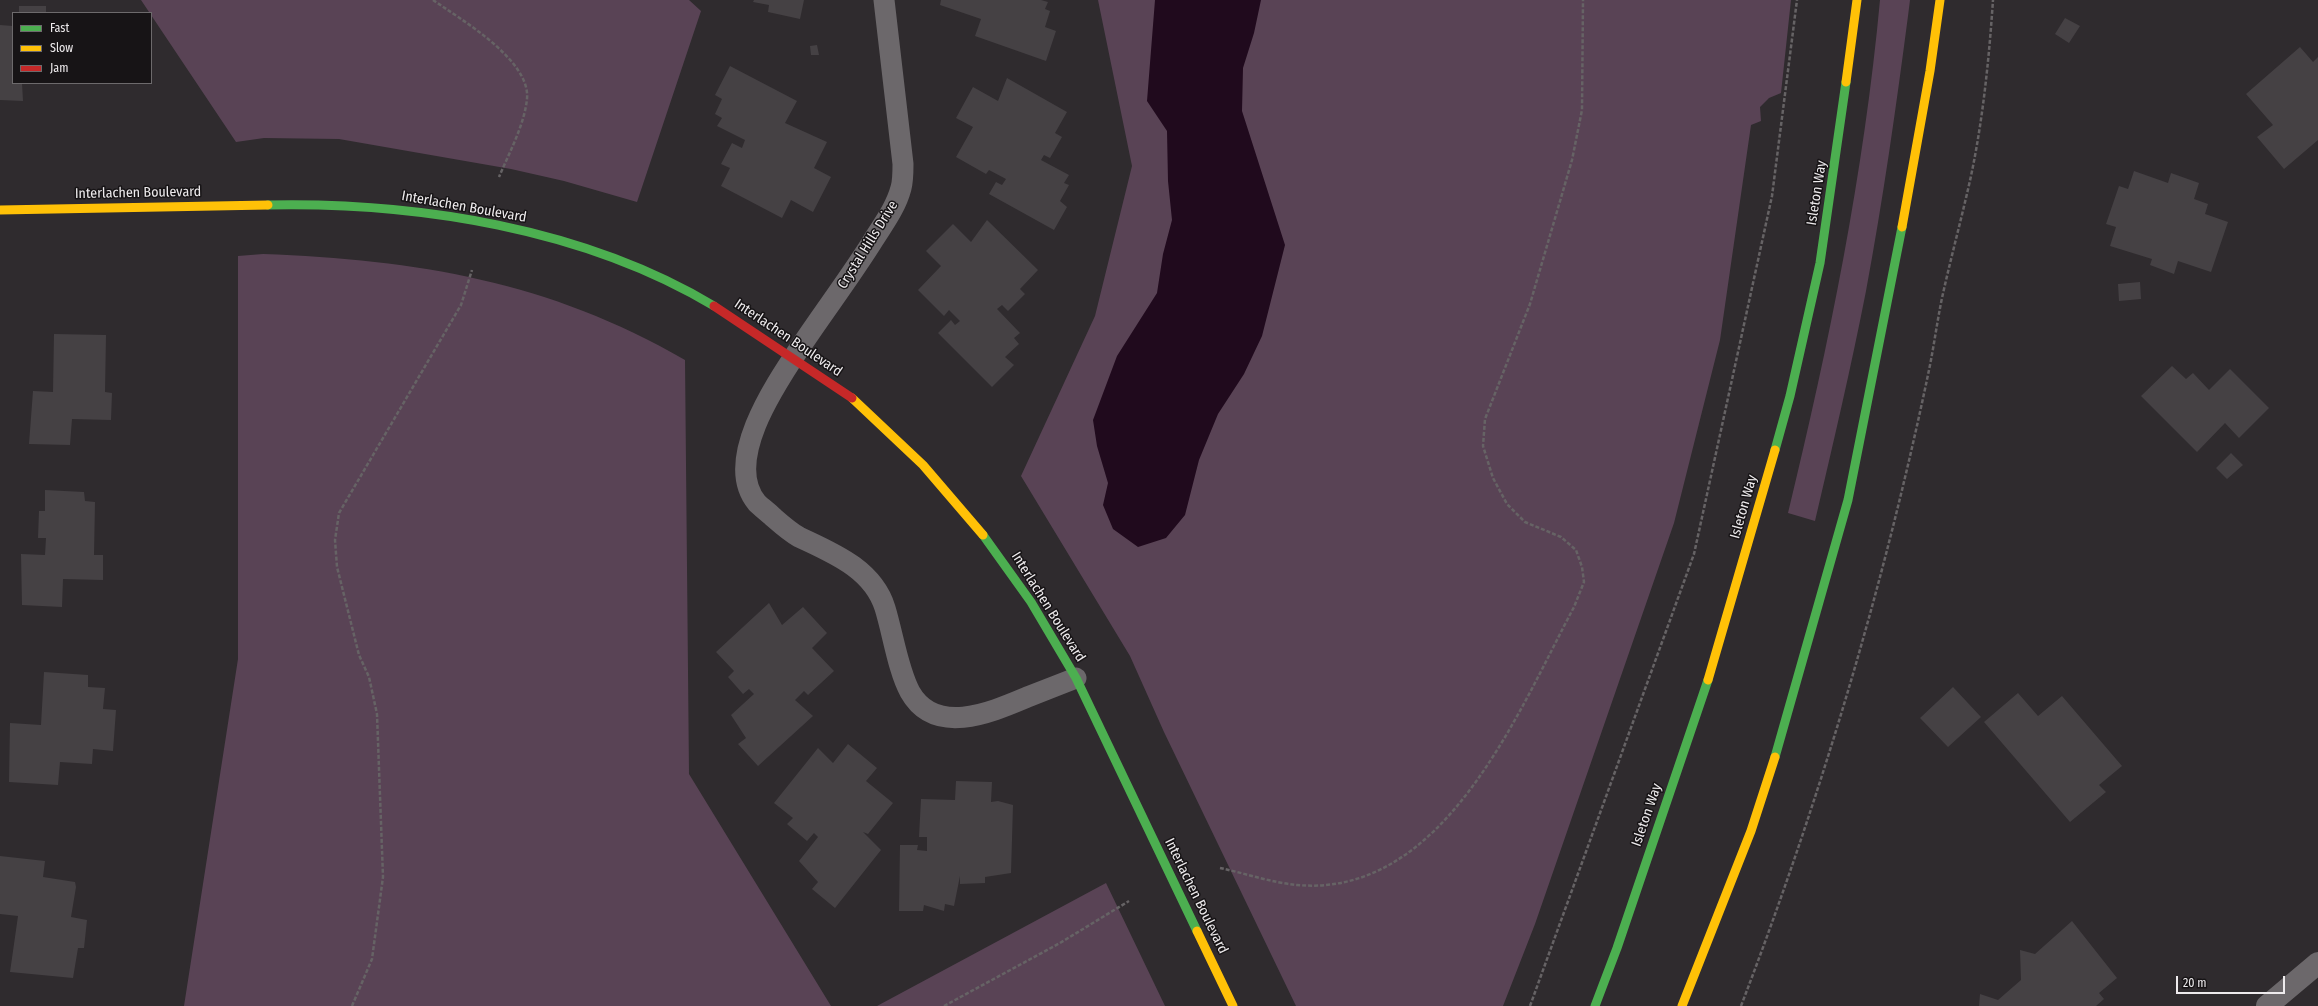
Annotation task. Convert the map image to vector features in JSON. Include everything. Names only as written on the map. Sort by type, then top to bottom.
[{"type":"main road","name":"Isleton Way","points":[[1595,1006],[1617,948],[1714,663],[1790,396],[1820,262],[1834,181],[1857,0]]},
{"type":"main road","points":[[1682,1006],[1751,831],[1776,755],[1848,500],[1909,189],[1930,71],[1940,0]]},
{"type":"main road","name":"Interlachen Boulevard","points":[[0,210],[324,204],[366,205],[487,222],[529,232],[607,256],[667,281],[702,298],[858,403],[903,445],[980,528],[1028,594],[1076,678],[1233,1006]]},
{"type":"street","points":[[2268,1006],[2318,963]]},
{"type":"lane","name":"Crystal Hills Drive","points":[[884,0],[903,164],[902,187],[892,211],[856,269],[793,358],[769,398],[750,439],[744,461],[748,483],[756,502],[770,515],[797,536],[823,547],[858,568],[882,598],[895,640],[903,676],[911,694],[923,707],[940,716],[975,717],[1076,678]]},
{"type":"path","points":[[433,0],[487,38],[506,56],[523,80],[527,98],[519,128],[499,177]]},
{"type":"path","points":[[1220,868],[1297,885],[1334,884],[1364,877],[1399,859],[1425,840],[1467,796],[1494,756],[1574,607],[1584,582],[1576,550],[1561,537],[1525,522],[1507,504],[1493,478],[1482,446],[1485,419],[1530,304],[1572,160],[1582,110],[1583,0]]},
{"type":"path","points":[[1530,1006],[1694,554],[1772,196],[1797,0]]},
{"type":"path","points":[[1741,1006],[1806,826],[1862,639],[1883,562],[1929,370],[1942,300],[1971,174],[1990,49],[1993,0]]},
{"type":"path","points":[[352,1006],[372,959],[384,877],[377,714],[369,677],[357,647],[337,567],[335,540],[339,513],[461,305],[472,270]]},
{"type":"path","points":[[944,1006],[1060,943],[1130,901]]},
{"type":"shaded area","points":[[141,0],[689,0],[701,11],[637,202],[564,181],[511,169],[339,139],[264,138],[236,142],[152,16],[152,12],[149,12]]},
{"type":"shaded area","points":[[1098,0],[1791,0],[1781,93],[1769,98],[1760,107],[1761,121],[1751,125],[1720,340],[1674,523],[1535,924],[1503,1006],[1296,1006],[1164,732],[1130,656],[1021,476],[1095,316],[1132,166]]},
{"type":"shaded area","points":[[1155,0],[1261,0],[1254,33],[1243,68],[1242,111],[1285,245],[1262,336],[1244,374],[1218,414],[1199,460],[1185,515],[1166,538],[1138,547],[1113,529],[1103,505],[1108,483],[1097,446],[1093,420],[1117,356],[1157,293],[1163,254],[1172,220],[1168,181],[1167,131],[1147,101]]},
{"type":"shaded area","points":[[1880,0],[1910,0],[1889,154],[1866,291],[1815,521],[1788,513],[1831,322],[1855,194],[1865,130]]},
{"type":"shaded area","points":[[263,254],[375,262],[428,269],[481,280],[532,293],[583,311],[634,333],[685,360],[689,774],[831,1006],[184,1006],[238,659],[238,256]]},
{"type":"shaded area","points":[[1106,883],[1165,1006],[877,1006]]},
{"type":"building","points":[[754,0],[804,0],[800,19],[768,12],[769,5],[753,2]]},
{"type":"building","points":[[941,0],[1041,0],[1048,2],[1045,9],[1050,11],[1045,27],[1056,31],[1046,61],[975,36],[981,19],[940,5]]},
{"type":"building","points":[[19,6],[46,6],[46,12],[19,12]]},
{"type":"building","points":[[2065,18],[2080,26],[2069,43],[2055,34]]},
{"type":"building","points":[[0,25],[12,26],[12,84],[22,84],[23,101],[0,100]]},
{"type":"building","points":[[817,45],[819,55],[811,55],[810,46]]},
{"type":"building","points":[[2300,47],[2313,62],[2318,57],[2318,140],[2284,169],[2257,137],[2273,125],[2246,94]]},
{"type":"building","points":[[730,66],[797,101],[785,123],[827,142],[814,168],[831,177],[813,212],[791,200],[782,218],[721,186],[730,168],[721,164],[732,143],[742,148],[745,140],[717,126],[722,118],[715,114],[722,99],[715,95]]},
{"type":"building","points":[[1007,78],[1067,112],[1055,133],[1062,137],[1050,158],[1044,155],[1041,160],[1069,175],[1064,183],[1069,185],[1060,201],[1067,207],[1054,230],[989,194],[996,182],[1002,185],[1006,179],[989,170],[986,174],[956,157],[973,127],[956,118],[973,87],[998,101]]},
{"type":"building","points":[[2134,171],[2168,183],[2171,173],[2199,183],[2194,199],[2208,204],[2205,214],[2228,222],[2211,272],[2178,261],[2174,274],[2150,265],[2152,259],[2110,246],[2116,227],[2106,224],[2119,186],[2128,189]]},
{"type":"building","points":[[987,220],[1038,270],[1020,289],[1025,294],[1008,311],[1002,305],[997,309],[1020,333],[1014,338],[1019,344],[1005,357],[1014,365],[992,387],[938,333],[951,320],[955,325],[960,321],[949,310],[944,316],[918,290],[941,266],[926,251],[953,224],[971,242]]},
{"type":"building","points":[[2140,282],[2141,299],[2119,301],[2118,284]]},
{"type":"building","points":[[54,334],[106,335],[105,392],[112,393],[111,420],[72,419],[70,445],[29,444],[33,391],[53,392]]},
{"type":"building","points":[[2172,366],[2186,379],[2193,373],[2209,390],[2230,369],[2269,408],[2239,438],[2225,423],[2197,452],[2141,396]]},
{"type":"building","points":[[2231,453],[2243,465],[2227,479],[2216,468]]},
{"type":"building","points":[[45,490],[84,492],[85,501],[95,502],[94,555],[103,555],[103,580],[63,579],[62,607],[22,605],[21,554],[45,555],[46,538],[38,538],[39,511],[45,511]]},
{"type":"building","points":[[769,603],[782,625],[803,607],[827,633],[812,648],[834,671],[808,695],[804,691],[795,700],[813,716],[758,766],[738,744],[746,738],[731,715],[754,694],[749,689],[743,694],[728,677],[734,671],[716,652]]},
{"type":"building","points":[[44,672],[88,675],[88,687],[105,688],[103,709],[116,710],[113,751],[93,749],[92,764],[60,762],[58,785],[9,782],[10,723],[41,725]]},
{"type":"building","points":[[1953,687],[1981,717],[1948,747],[1920,718]]},
{"type":"building","points":[[2018,693],[2038,716],[2062,696],[2122,766],[2099,785],[2106,792],[2070,822],[1984,722]]},
{"type":"building","points":[[848,744],[877,768],[866,781],[893,803],[868,834],[863,832],[881,850],[835,908],[812,889],[818,882],[799,861],[818,837],[814,833],[807,841],[787,824],[793,818],[774,803],[818,748],[833,763]]},
{"type":"building","points":[[956,781],[992,782],[991,802],[998,801],[1013,805],[1011,873],[985,877],[985,883],[960,884],[960,876],[954,906],[945,904],[944,911],[924,905],[923,911],[899,911],[900,845],[918,845],[917,850],[927,851],[927,837],[919,837],[921,799],[955,800]]},
{"type":"building","points":[[0,856],[45,861],[43,877],[75,882],[76,887],[71,917],[87,920],[84,948],[78,948],[73,978],[10,972],[18,916],[0,914]]},
{"type":"building","points":[[2072,921],[2117,978],[2099,993],[2104,999],[2096,1006],[1979,1006],[1980,994],[1998,1000],[2021,980],[2020,950],[2035,954]]},
{"type":"traffic: fast","points":[[1775,450],[1790,396],[1820,263],[1846,82]]},
{"type":"traffic: fast","points":[[268,205],[325,205],[382,209],[440,215],[498,225],[555,239],[610,257],[664,279],[714,306]]},
{"type":"traffic: fast","points":[[1775,757],[1848,500],[1902,227]]},
{"type":"traffic: fast","points":[[983,535],[1031,602],[1076,678],[1197,931]]},
{"type":"traffic: fast","points":[[1595,1006],[1617,948],[1708,680]]},
{"type":"traffic: slow","points":[[1846,82],[1857,0]]},
{"type":"traffic: slow","points":[[1902,227],[1930,71],[1940,0]]},
{"type":"traffic: slow","points":[[0,210],[268,205]]},
{"type":"traffic: slow","points":[[852,398],[923,465],[983,535]]},
{"type":"traffic: slow","points":[[1708,680],[1775,450]]},
{"type":"traffic: slow","points":[[1682,1006],[1751,831],[1775,757]]},
{"type":"traffic: slow","points":[[1197,931],[1233,1006]]},
{"type":"traffic: jam","points":[[714,306],[852,398]]}]
